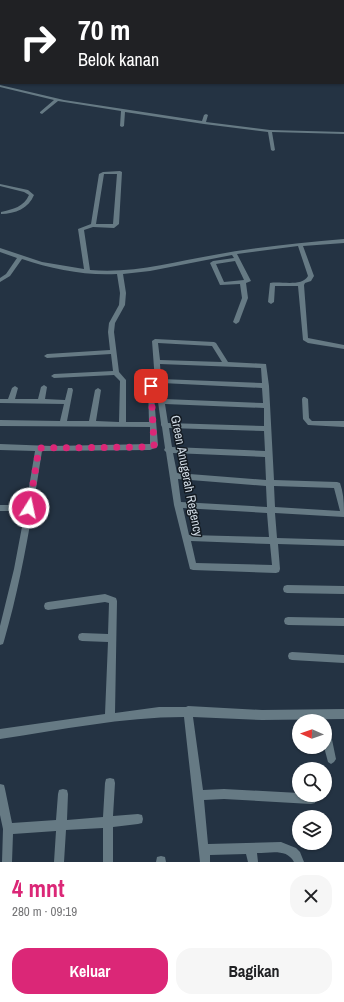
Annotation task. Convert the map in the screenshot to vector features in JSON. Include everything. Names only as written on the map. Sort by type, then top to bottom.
[{"type":"street","points":[[0,86],[57,99],[204,123],[270,131],[344,133]]},
{"type":"street","points":[[42,113],[57,99]]},
{"type":"street","points":[[122,126],[124,111]]},
{"type":"street","points":[[204,123],[206,115]]},
{"type":"street","points":[[270,131],[273,150]]},
{"type":"street","points":[[87,270],[81,229],[93,225],[114,226],[116,224],[120,172],[103,173],[101,175],[93,225]]},
{"type":"street","points":[[0,186],[26,191],[32,195],[27,204],[18,210],[1,214]]},
{"type":"street","points":[[0,207],[4,210],[1,214]]},
{"type":"street","points":[[0,250],[20,258],[64,268],[106,273],[120,273],[234,253],[300,244],[344,241]]},
{"type":"street","points":[[271,302],[272,284],[302,284],[309,280],[311,276],[300,244]]},
{"type":"street","points":[[234,253],[237,259],[248,281],[222,284],[213,263],[237,259]]},
{"type":"street","points":[[0,280],[8,275],[20,258]]},
{"type":"street","points":[[120,273],[123,293],[122,305],[112,323],[111,332],[116,373],[123,380],[122,424]]},
{"type":"street","points":[[236,322],[245,298],[243,282]]},
{"type":"street","points":[[302,284],[305,339],[308,341],[344,347]]},
{"type":"street","name":"Green Anugerah Regency","points":[[226,364],[214,344],[156,341],[158,381],[168,450],[178,505],[193,566],[276,569],[273,541]]},
{"type":"street","points":[[47,356],[114,352]]},
{"type":"street","points":[[156,362],[264,366],[273,541]]},
{"type":"street","points":[[54,376],[116,373]]},
{"type":"street","points":[[158,381],[266,386]]},
{"type":"street","points":[[0,447],[150,447],[154,445],[151,386]]},
{"type":"street","points":[[11,401],[15,388]]},
{"type":"street","points":[[41,401],[44,388]]},
{"type":"street","points":[[63,423],[70,390]]},
{"type":"street","points":[[92,423],[98,390]]},
{"type":"street","points":[[304,399],[306,419],[310,423],[344,424]]},
{"type":"street","points":[[0,400],[68,402]]},
{"type":"street","points":[[161,401],[267,406]]},
{"type":"street","points":[[0,423],[92,423],[152,425]]},
{"type":"street","points":[[164,425],[268,429]]},
{"type":"street","points":[[0,640],[8,613],[29,508],[39,448]]},
{"type":"street","points":[[168,450],[268,454]]},
{"type":"street","points":[[173,476],[269,483],[337,484],[344,513],[271,511],[178,505]]},
{"type":"street","points":[[0,508],[29,508]]},
{"type":"street","points":[[186,538],[344,543]]},
{"type":"street","points":[[287,589],[344,590]]},
{"type":"street","points":[[48,606],[105,598],[112,600],[114,604],[111,638],[110,717]]},
{"type":"street","points":[[288,621],[344,622]]},
{"type":"street","points":[[82,637],[111,638]]},
{"type":"street","points":[[292,656],[344,658]]},
{"type":"street","points":[[188,711],[205,862]]},
{"type":"street","points":[[0,734],[110,717],[159,712],[188,711],[292,716]]},
{"type":"street","points":[[332,716],[344,714]]},
{"type":"street","points":[[330,754],[331,759]]},
{"type":"street","points":[[108,862],[110,783]]},
{"type":"street","points":[[0,789],[8,829],[7,862]]},
{"type":"street","points":[[59,862],[63,794]]},
{"type":"street","points":[[198,795],[224,794],[292,798]]},
{"type":"street","points":[[8,829],[138,819]]},
{"type":"street","points":[[203,850],[281,847],[292,850],[297,856],[299,862]]},
{"type":"street","points":[[251,848],[252,862]]},
{"type":"route","points":[[29,508],[39,448],[150,447],[154,445],[151,386]]}]
